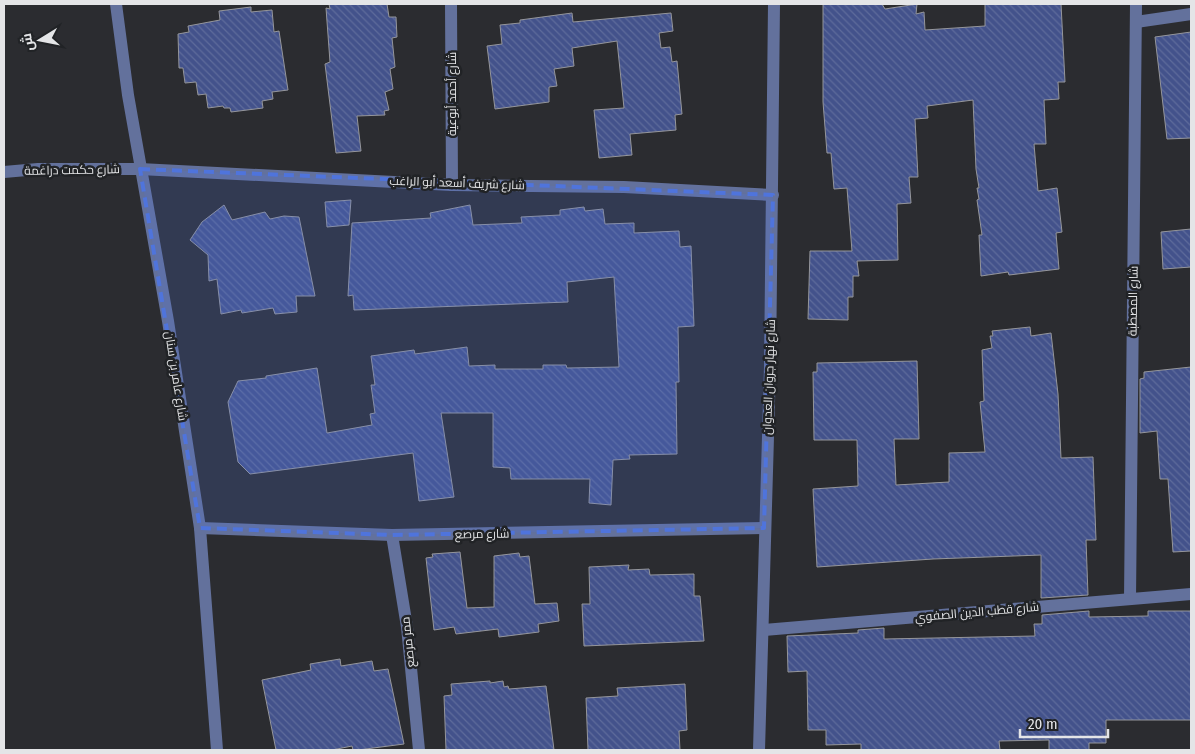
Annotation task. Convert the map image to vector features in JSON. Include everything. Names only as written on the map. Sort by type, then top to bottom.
[{"type":"street","name":"شارع عامر بن سنان","points":[[116,4],[140,169],[168,321],[200,528],[217,750]]},
{"type":"street","name":"شارع أحمد أبوعية","points":[[452,4],[452,185]]},
{"type":"street","name":"شارع نهار جروان العدوان","points":[[759,750],[764,630],[764,528],[773,196],[774,4]]},
{"type":"street","name":"شارع المصطبة","points":[[1130,599],[1136,4]]},
{"type":"street","points":[[1136,22],[1191,14]]},
{"type":"street","name":"شارع حكمت دراغمة","points":[[4,172],[38,169],[140,169]]},
{"type":"street","name":"شارع شريف أسعد أبو الراغب","points":[[140,169],[452,185],[624,187],[773,196]]},
{"type":"street","name":"شارع مرصع","points":[[200,528],[392,535],[764,528]]},
{"type":"street","name":"ممر مرصع","points":[[392,535],[407,627],[419,750]]},
{"type":"street","name":"شارع قطب الدين الصفوي","points":[[764,630],[1191,594]]},
{"type":"highlighted area","points":[[140,169],[773,195],[764,528],[392,535],[200,528]]},
{"type":"building","points":[[329,4],[387,4],[389,17],[396,17],[397,37],[392,38],[395,67],[390,69],[393,89],[385,92],[389,110],[384,111],[385,115],[357,116],[361,151],[336,153],[325,64],[330,62],[326,8],[330,9]]},
{"type":"building","points":[[823,4],[882,4],[885,9],[917,4],[916,14],[924,12],[925,30],[985,26],[985,4],[1061,4],[1065,82],[1058,82],[1059,99],[1044,100],[1046,144],[1034,144],[1038,191],[1057,188],[1062,232],[1056,233],[1059,269],[1009,275],[1008,272],[981,276],[979,235],[982,235],[977,200],[979,199],[977,188],[979,188],[976,169],[973,100],[927,106],[928,118],[915,119],[918,177],[909,177],[911,203],[897,204],[898,260],[857,261],[859,276],[853,276],[853,297],[848,297],[848,320],[808,319],[810,251],[852,251],[847,188],[834,189],[831,153],[827,153],[823,102]]},
{"type":"building","points":[[251,7],[251,12],[272,10],[274,32],[279,31],[288,90],[272,92],[273,99],[262,101],[263,108],[231,112],[230,108],[224,108],[223,106],[208,108],[206,94],[198,95],[196,82],[185,83],[183,68],[179,68],[178,34],[189,32],[188,26],[220,20],[219,11]]},
{"type":"building","points":[[572,13],[573,22],[671,13],[673,31],[659,33],[661,48],[670,47],[672,62],[677,61],[682,114],[675,115],[676,130],[630,134],[632,155],[599,158],[594,110],[624,108],[617,41],[572,48],[574,66],[554,69],[557,86],[549,87],[549,102],[495,109],[487,46],[502,44],[500,25],[520,23],[520,20]]},
{"type":"building","points":[[1191,32],[1191,138],[1167,139],[1155,37]]},
{"type":"building","points":[[351,200],[349,225],[327,227],[325,202]]},
{"type":"building","points":[[224,205],[232,220],[265,212],[270,219],[284,216],[299,217],[315,296],[296,296],[297,312],[275,314],[273,308],[242,313],[241,310],[221,314],[217,279],[209,281],[208,255],[190,240],[202,222]]},
{"type":"building","points":[[470,205],[473,225],[522,223],[521,217],[560,215],[560,210],[584,207],[585,211],[603,209],[605,224],[634,223],[634,233],[679,231],[680,247],[691,246],[694,326],[678,327],[679,382],[676,382],[677,454],[629,455],[630,459],[613,460],[611,505],[589,503],[590,479],[511,479],[510,468],[493,467],[493,413],[441,413],[454,497],[419,501],[413,453],[250,474],[238,462],[228,402],[238,381],[266,378],[266,376],[317,368],[327,433],[372,425],[370,414],[375,413],[371,385],[375,385],[371,356],[414,350],[415,354],[467,347],[469,366],[495,365],[495,369],[543,369],[543,365],[566,365],[567,368],[619,367],[614,277],[567,282],[568,302],[354,310],[353,295],[348,296],[352,223],[431,218],[430,213]]},
{"type":"building","points":[[1191,229],[1191,267],[1163,269],[1161,232]]},
{"type":"building","points":[[1030,327],[1031,336],[1051,333],[1058,394],[1061,458],[1093,457],[1096,540],[1086,540],[1088,595],[1041,598],[1041,555],[933,559],[817,567],[813,489],[858,486],[857,440],[814,440],[813,372],[817,372],[817,363],[917,361],[919,439],[894,439],[896,485],[949,482],[949,453],[985,452],[980,402],[984,401],[982,350],[992,348],[990,336],[993,336],[992,331]]},
{"type":"building","points":[[1191,367],[1191,551],[1173,552],[1168,479],[1160,479],[1157,431],[1140,433],[1140,379],[1144,378],[1144,372]]},
{"type":"building","points":[[460,552],[467,608],[494,607],[494,556],[519,553],[520,557],[529,556],[535,604],[557,603],[559,621],[538,624],[539,632],[499,637],[498,629],[456,634],[454,627],[434,630],[426,558],[433,557],[432,554]]},
{"type":"building","points":[[629,565],[628,570],[649,569],[650,575],[694,574],[694,596],[700,596],[704,641],[584,646],[582,604],[590,604],[589,567]]},
{"type":"building","points":[[1089,611],[1089,617],[1148,616],[1148,611],[1191,611],[1191,720],[1106,720],[1106,743],[1089,743],[1089,750],[1049,750],[1049,740],[999,741],[1000,750],[861,750],[861,744],[826,745],[826,730],[808,730],[807,671],[788,672],[787,636],[858,633],[858,630],[884,628],[884,639],[1035,636],[1034,624],[1042,624],[1042,615]]},
{"type":"building","points":[[340,659],[341,666],[372,661],[374,671],[388,669],[404,744],[358,750],[353,750],[352,746],[332,750],[276,750],[262,680],[311,670],[310,664]]},
{"type":"building","points":[[490,681],[490,683],[503,681],[504,687],[508,686],[509,689],[546,686],[554,750],[446,750],[444,696],[452,695],[451,684]]},
{"type":"building","points":[[685,684],[687,730],[679,731],[680,750],[588,750],[586,698],[618,696],[617,688]]}]
